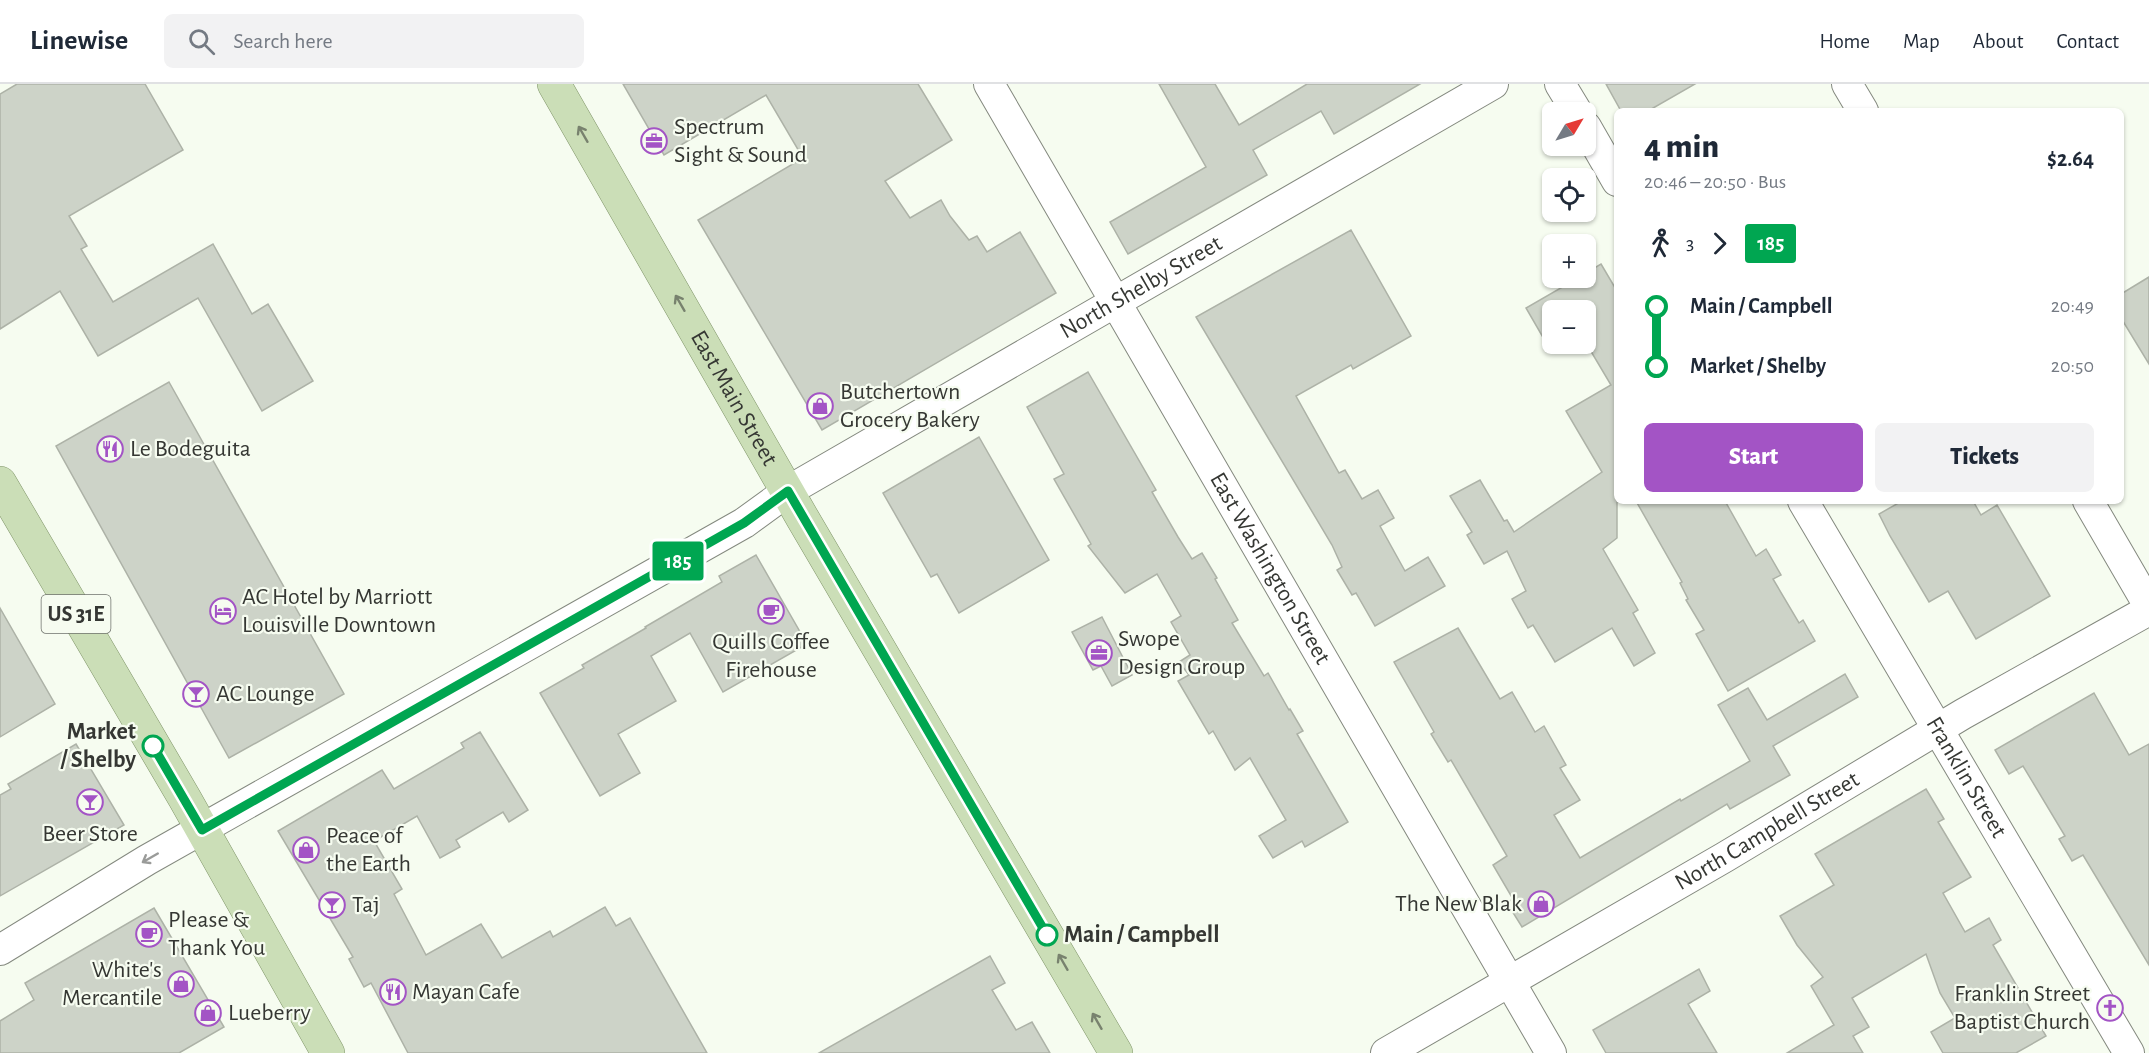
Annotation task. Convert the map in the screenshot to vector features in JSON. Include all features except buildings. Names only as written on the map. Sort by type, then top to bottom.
[{"type":"main road","name":"East Main Street","points":[[554,84],[1116,1053]]},
{"type":"main road","name":"US 31E","points":[[0,483],[202,830],[328,1053]]},
{"type":"street","name":"East Washington Street","points":[[989,84],[1551,1053]]},
{"type":"street","name":"North Shelby Street","points":[[0,950],[147,860],[744,523],[788,491],[1493,84]]},
{"type":"street","points":[[1560,84],[1571,102]]},
{"type":"street","points":[[1847,84],[1861,108]]},
{"type":"street","points":[[1596,144],[1614,176]]},
{"type":"street","name":"Franklin Street","points":[[1805,504],[2129,1053]]},
{"type":"street","points":[[2090,504],[2149,608]]},
{"type":"street","name":"North Campbell Street","points":[[1386,1053],[1725,857],[1939,728],[2149,608]]},
{"type":"bus line","name":"185","points":[[153,746],[202,830],[744,523],[788,491],[1047,935]]},
{"type":"place","name":"Spectrum Sight & Sound","points":[[654,141]]},
{"type":"place","name":"Butchertown Grocery Bakery","points":[[820,406]]},
{"type":"place","name":"Le Bodeguita","points":[[110,449]]},
{"type":"place","name":"AC Hotel by Marriott Louisville Downtown","points":[[223,611]]},
{"type":"place","name":"Quills Coffee Firehouse","points":[[771,611]]},
{"type":"place","name":"Swope Design Group","points":[[1099,653]]},
{"type":"place","name":"AC Lounge","points":[[196,694]]},
{"type":"place","name":"Market / Shelby","points":[[153,746]]},
{"type":"place","name":"Beer Store","points":[[90,802]]},
{"type":"place","name":"Peace of the Earth","points":[[306,850]]},
{"type":"place","name":"The New Blak","points":[[1541,904]]},
{"type":"place","name":"Taj","points":[[332,905]]},
{"type":"place","name":"Please & Thank You","points":[[149,934]]},
{"type":"place","name":"Main / Campbell","points":[[1047,935]]},
{"type":"place","name":"White's Mercantile","points":[[181,984]]},
{"type":"place","name":"Mayan Cafe","points":[[393,992]]},
{"type":"place","name":"Franklin Street Baptist Church","points":[[2110,1008]]},
{"type":"place","name":"Lueberry","points":[[208,1013]]}]
